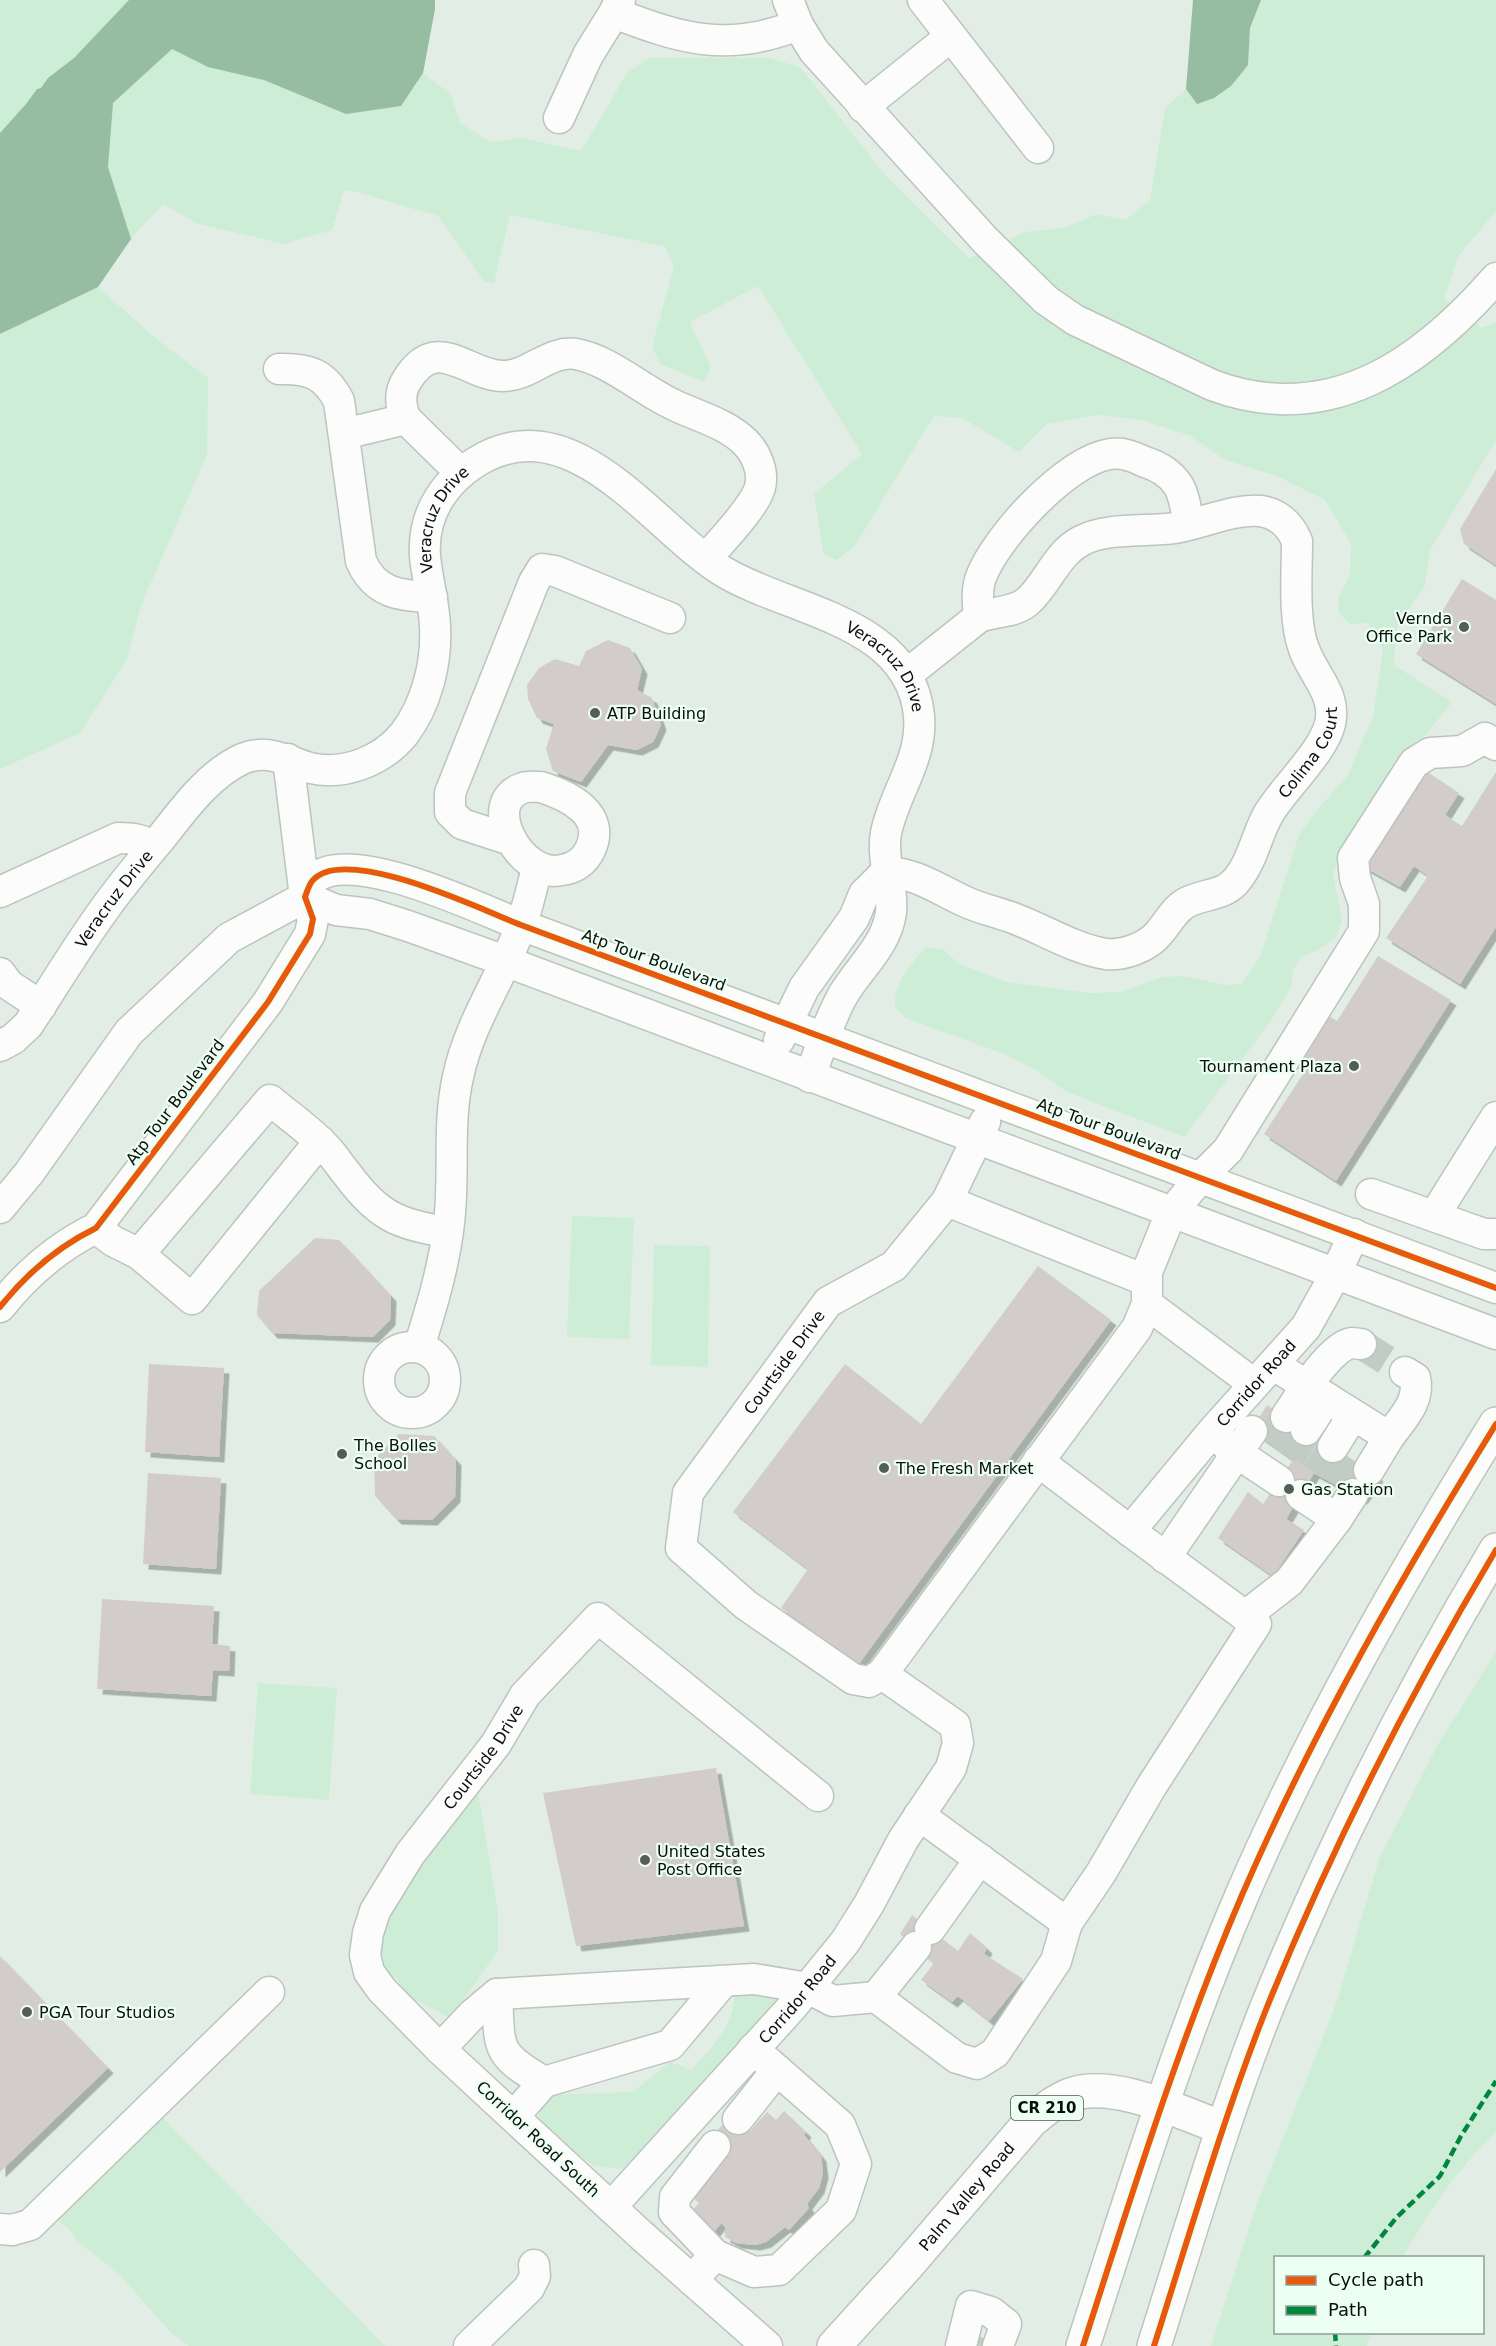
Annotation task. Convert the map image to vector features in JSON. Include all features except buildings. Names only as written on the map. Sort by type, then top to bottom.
[{"type":"main road","points":[[1083,2346],[1161,2106],[1216,1960],[1282,1805],[1394,1594],[1496,1424]]},
{"type":"main road","points":[[1154,2346],[1223,2128],[1267,2008],[1340,1840],[1388,1743],[1451,1626],[1496,1551]]},
{"type":"main road","name":"Palm Valley Road","points":[[834,2346],[906,2267],[1031,2121],[1053,2104],[1071,2095],[1090,2091],[1110,2091],[1223,2128]]},
{"type":"street","points":[[923,0],[1038,148]]},
{"type":"street","points":[[559,118],[588,55],[617,6],[654,28],[693,39],[729,42],[768,36],[793,12],[814,51],[863,107],[985,240],[1046,300],[1076,320],[1235,394],[1281,400],[1331,394],[1370,381],[1417,354],[1443,332],[1496,278]]},
{"type":"street","points":[[863,107],[950,37]]},
{"type":"street","points":[[461,473],[406,419],[402,410],[401,396],[406,381],[418,366],[439,356],[452,358],[492,375],[504,376],[520,374],[549,358],[564,354],[576,354],[596,361],[671,404],[731,431],[746,442],[756,457],[761,472],[760,486],[755,500],[706,559]]},
{"type":"street","points":[[279,369],[308,371],[322,378],[331,386],[339,400],[361,561],[367,574],[377,585],[390,591],[411,596],[432,597]]},
{"type":"street","points":[[344,434],[406,419]]},
{"type":"street","name":"Veracruz Drive","points":[[0,1046],[14,1039],[28,1025],[105,908],[191,800],[230,766],[246,757],[263,754],[280,756],[308,767],[326,770],[348,769],[385,752],[403,735],[418,710],[432,671],[435,622],[425,556],[426,530],[432,509],[444,489],[461,473],[487,456],[513,448],[542,447],[561,451],[579,459],[627,493],[706,559],[747,585],[843,622],[869,638],[896,660],[915,694],[919,715],[919,738],[914,760],[885,836],[886,872],[892,910],[885,931]]},
{"type":"street","points":[[979,617],[977,598],[980,578],[989,561],[1028,509],[1050,488],[1096,458],[1111,454],[1126,454],[1155,465],[1168,473],[1181,492],[1190,525]]},
{"type":"street","name":"Colima Court","points":[[886,872],[918,877],[977,907],[1106,954],[1123,953],[1144,945],[1158,935],[1177,909],[1190,901],[1219,893],[1233,884],[1243,872],[1268,815],[1320,744],[1330,725],[1329,695],[1304,650],[1299,631],[1297,541],[1291,529],[1278,517],[1262,511],[1248,511],[1175,528],[1095,535],[1080,541],[1066,551],[1027,602],[1014,609],[979,617],[906,675]]},
{"type":"street","points":[[511,840],[462,824],[450,812],[450,793],[534,582],[542,569],[555,571],[670,618]]},
{"type":"street","points":[[882,1674],[1137,1328],[1146,1292],[1147,1272],[1171,1213],[1201,1177],[1228,1150],[1364,931],[1364,904],[1355,878],[1353,858],[1414,763],[1430,753],[1462,751],[1485,738],[1496,745]]},
{"type":"street","points":[[288,759],[305,897]]},
{"type":"street","points":[[541,787],[570,798],[589,815],[595,834],[587,857],[580,864],[560,871],[537,868],[522,855],[504,829],[504,814],[510,796],[523,788],[541,787]]},
{"type":"street","points":[[0,892],[118,838],[132,838],[146,842],[153,847]]},
{"type":"street","points":[[419,1347],[439,1283],[447,1232],[452,1173],[452,1116],[458,1076],[467,1047],[521,926],[537,868]]},
{"type":"street","name":"Atp Tour Boulevard","points":[[0,1307],[47,1257],[96,1228],[268,1002],[310,934],[314,919],[305,897],[313,880],[327,873],[350,870],[385,874],[423,885],[521,926],[1496,1288]]},
{"type":"street","points":[[771,1062],[786,1023],[804,988],[854,918],[864,894],[886,872]]},
{"type":"street","points":[[305,897],[336,910],[370,914],[408,926],[505,961],[1496,1334]]},
{"type":"street","points":[[0,1208],[29,1173],[129,1032],[229,938],[305,897]]},
{"type":"street","points":[[828,952],[850,985],[864,990],[880,977],[896,950],[895,942],[885,931],[854,918]]},
{"type":"street","points":[[0,974],[9,985],[41,1006]]},
{"type":"street","points":[[810,1077],[824,1037],[850,985]]},
{"type":"street","points":[[139,1254],[270,1100],[332,1153],[373,1206],[398,1221],[417,1228],[447,1232]]},
{"type":"street","name":"Courtside Drive","points":[[882,1674],[870,1682],[853,1679],[746,1605],[681,1548],[688,1493],[828,1302],[894,1266],[947,1202],[994,1101]]},
{"type":"street","points":[[1434,1216],[1496,1117]]},
{"type":"street","points":[[96,1228],[113,1241],[139,1254],[192,1299],[320,1141]]},
{"type":"street","points":[[1371,1194],[1484,1234],[1496,1234]]},
{"type":"street","points":[[947,1202],[1146,1292],[1289,1395],[1372,1426]]},
{"type":"street","name":"Corridor Road","points":[[1135,1525],[1212,1432],[1289,1395],[1306,1327],[1335,1275],[1354,1234]]},
{"type":"street","points":[[1289,1395],[1340,1347],[1352,1342],[1361,1344]]},
{"type":"street","points":[[1165,1558],[1305,1474],[1372,1426],[1414,1401],[1417,1387],[1415,1378],[1405,1372]]},
{"type":"street","points":[[1245,1616],[1289,1582],[1305,1474],[1372,1426]]},
{"type":"street","points":[[1212,1432],[1305,1474]]},
{"type":"street","points":[[440,2049],[472,2015],[497,1994],[754,1979],[808,1988],[833,2001],[876,1997],[957,2058],[977,2064],[995,2053],[1056,1961],[1067,1923],[1101,1873],[1151,1787],[1256,1624],[1165,1558],[1135,1525],[1038,1461]]},
{"type":"street","name":"Courtside Drive","points":[[379,1904],[410,1854],[496,1743],[525,1695],[598,1618],[819,1796]]},
{"type":"street","name":"Corridor Road","points":[[611,2207],[808,1988],[851,1932],[869,1904],[903,1840],[951,1768],[958,1743],[955,1725],[882,1674]]},
{"type":"street","points":[[920,1815],[1067,1923]]},
{"type":"street","points":[[876,1997],[923,1938],[980,1859]]},
{"type":"street","name":"Corridor Road South","points":[[379,1904],[368,1933],[365,1954],[369,1972],[382,1990],[440,2049],[611,2207],[767,2346]]},
{"type":"street","points":[[514,2116],[544,2082],[670,2045],[701,1982]]},
{"type":"street","points":[[0,2229],[12,2230],[30,2225],[269,1992]]},
{"type":"street","points":[[497,1994],[500,2045],[509,2060],[544,2082]]},
{"type":"street","points":[[715,2146],[675,2197],[674,2212],[715,2255],[754,2272],[779,2270],[841,2210],[856,2164],[840,2125],[753,2049]]},
{"type":"street","points":[[738,2120],[777,2070]]},
{"type":"street","points":[[692,2280],[715,2255]]},
{"type":"street","points":[[469,2346],[529,2288],[535,2276],[534,2265]]},
{"type":"shaded area","points":[[0,0],[435,0],[423,73],[451,94],[460,123],[491,142],[521,138],[581,151],[627,73],[649,58],[769,58],[800,67],[886,176],[969,258],[1026,232],[1063,228],[1097,214],[1125,220],[1150,200],[1165,108],[1186,89],[1197,103],[1248,65],[1250,28],[1261,0],[1496,0],[1496,211],[1459,255],[1444,298],[1482,328],[1496,322],[1496,440],[1430,550],[1425,585],[1395,631],[1394,665],[1452,702],[1387,783],[1341,852],[1333,874],[1342,920],[1336,938],[1318,950],[1301,957],[1293,970],[1291,988],[1272,1019],[1184,1137],[1067,1092],[1036,1070],[1004,1054],[905,1018],[895,1007],[895,998],[904,974],[926,947],[943,949],[959,964],[1007,982],[1089,993],[1121,992],[1162,977],[1183,976],[1225,985],[1241,984],[1260,957],[1299,835],[1315,812],[1348,775],[1373,716],[1383,651],[1368,623],[1350,624],[1338,612],[1339,596],[1350,574],[1351,544],[1325,500],[1277,476],[1225,460],[1191,436],[1142,420],[1097,415],[1047,424],[1019,452],[962,418],[934,416],[854,547],[837,560],[823,553],[814,494],[862,454],[758,286],[690,322],[711,368],[704,382],[660,364],[652,347],[674,266],[664,246],[510,215],[494,283],[484,281],[438,216],[357,192],[344,190],[332,230],[284,244],[198,224],[163,204],[131,239],[98,287],[154,337],[208,378],[207,455],[142,603],[126,661],[80,733],[0,769]]},
{"type":"shaded area","points":[[129,0],[435,0],[435,9],[423,73],[401,106],[346,114],[264,80],[208,67],[172,49],[113,103],[108,167],[131,239],[98,287],[0,334],[0,133],[37,89],[41,88],[48,78],[74,58]]},
{"type":"shaded area","points":[[1193,0],[1261,0],[1250,28],[1248,65],[1231,86],[1214,98],[1197,104],[1186,89]]},
{"type":"shaded area","points":[[572,1216],[634,1218],[629,1339],[567,1337]]},
{"type":"shaded area","points":[[654,1245],[710,1246],[708,1367],[651,1365]]},
{"type":"shaded area","points":[[1496,1652],[1496,2132],[1469,2160],[1445,2191],[1404,2256],[1274,2256],[1274,2334],[1371,2334],[1367,2346],[1211,2346],[1253,2215],[1337,2001],[1379,1859],[1437,1746]]},
{"type":"shaded area","points":[[258,1683],[337,1688],[329,1800],[250,1794]]},
{"type":"shaded area","points":[[477,1785],[498,1912],[498,1951],[448,2017],[412,1998],[379,1959],[381,1908]]},
{"type":"shaded area","points":[[772,1989],[775,2001],[628,2163],[620,2169],[594,2166],[541,2127],[539,2114],[546,2095],[632,2092],[671,2062],[692,2070],[726,2026],[731,2016],[734,1993]]},
{"type":"shaded area","points":[[161,2116],[385,2346],[189,2346],[170,2332],[119,2274],[77,2241],[70,2230],[54,2219]]},
{"type":"tunnel","points":[[1361,1344],[1405,1372]]},
{"type":"tunnel","points":[[1269,1443],[1286,1417]]},
{"type":"tunnel","points":[[1290,1458],[1306,1430]]},
{"type":"tunnel","points":[[1317,1474],[1333,1447]]},
{"type":"tunnel","points":[[1336,1485],[1353,1459]]},
{"type":"tunnel","points":[[982,2346],[984,2338]]},
{"type":"marked path","points":[[1366,2256],[1397,2217],[1440,2176],[1461,2136],[1496,2081]]},
{"type":"marked path","points":[[1335,2334],[1336,2346]]},
{"type":"cycle path","points":[[0,1307],[21,1283],[56,1252],[96,1228],[268,1002],[310,934],[313,919],[305,897],[313,880],[330,871],[354,870],[383,874],[415,883],[521,925],[1496,1288]]},
{"type":"cycle path","points":[[1083,2346],[1138,2175],[1197,2006],[1269,1834],[1360,1655],[1496,1424]]},
{"type":"cycle path","points":[[1154,2346],[1236,2091],[1292,1948],[1372,1774],[1432,1661],[1496,1550]]},
{"type":"place","name":"Vernda Office Park","points":[[1464,627]]},
{"type":"place","name":"ATP Building","points":[[595,713]]},
{"type":"place","name":"Tournament Plaza","points":[[1354,1066]]},
{"type":"place","name":"The Bolles School","points":[[342,1454]]},
{"type":"place","name":"The Fresh Market","points":[[884,1468]]},
{"type":"place","name":"Gas Station","points":[[1289,1489]]},
{"type":"place","name":"United States Post Office","points":[[645,1860]]},
{"type":"place","name":"PGA Tour Studios","points":[[27,2012]]}]
